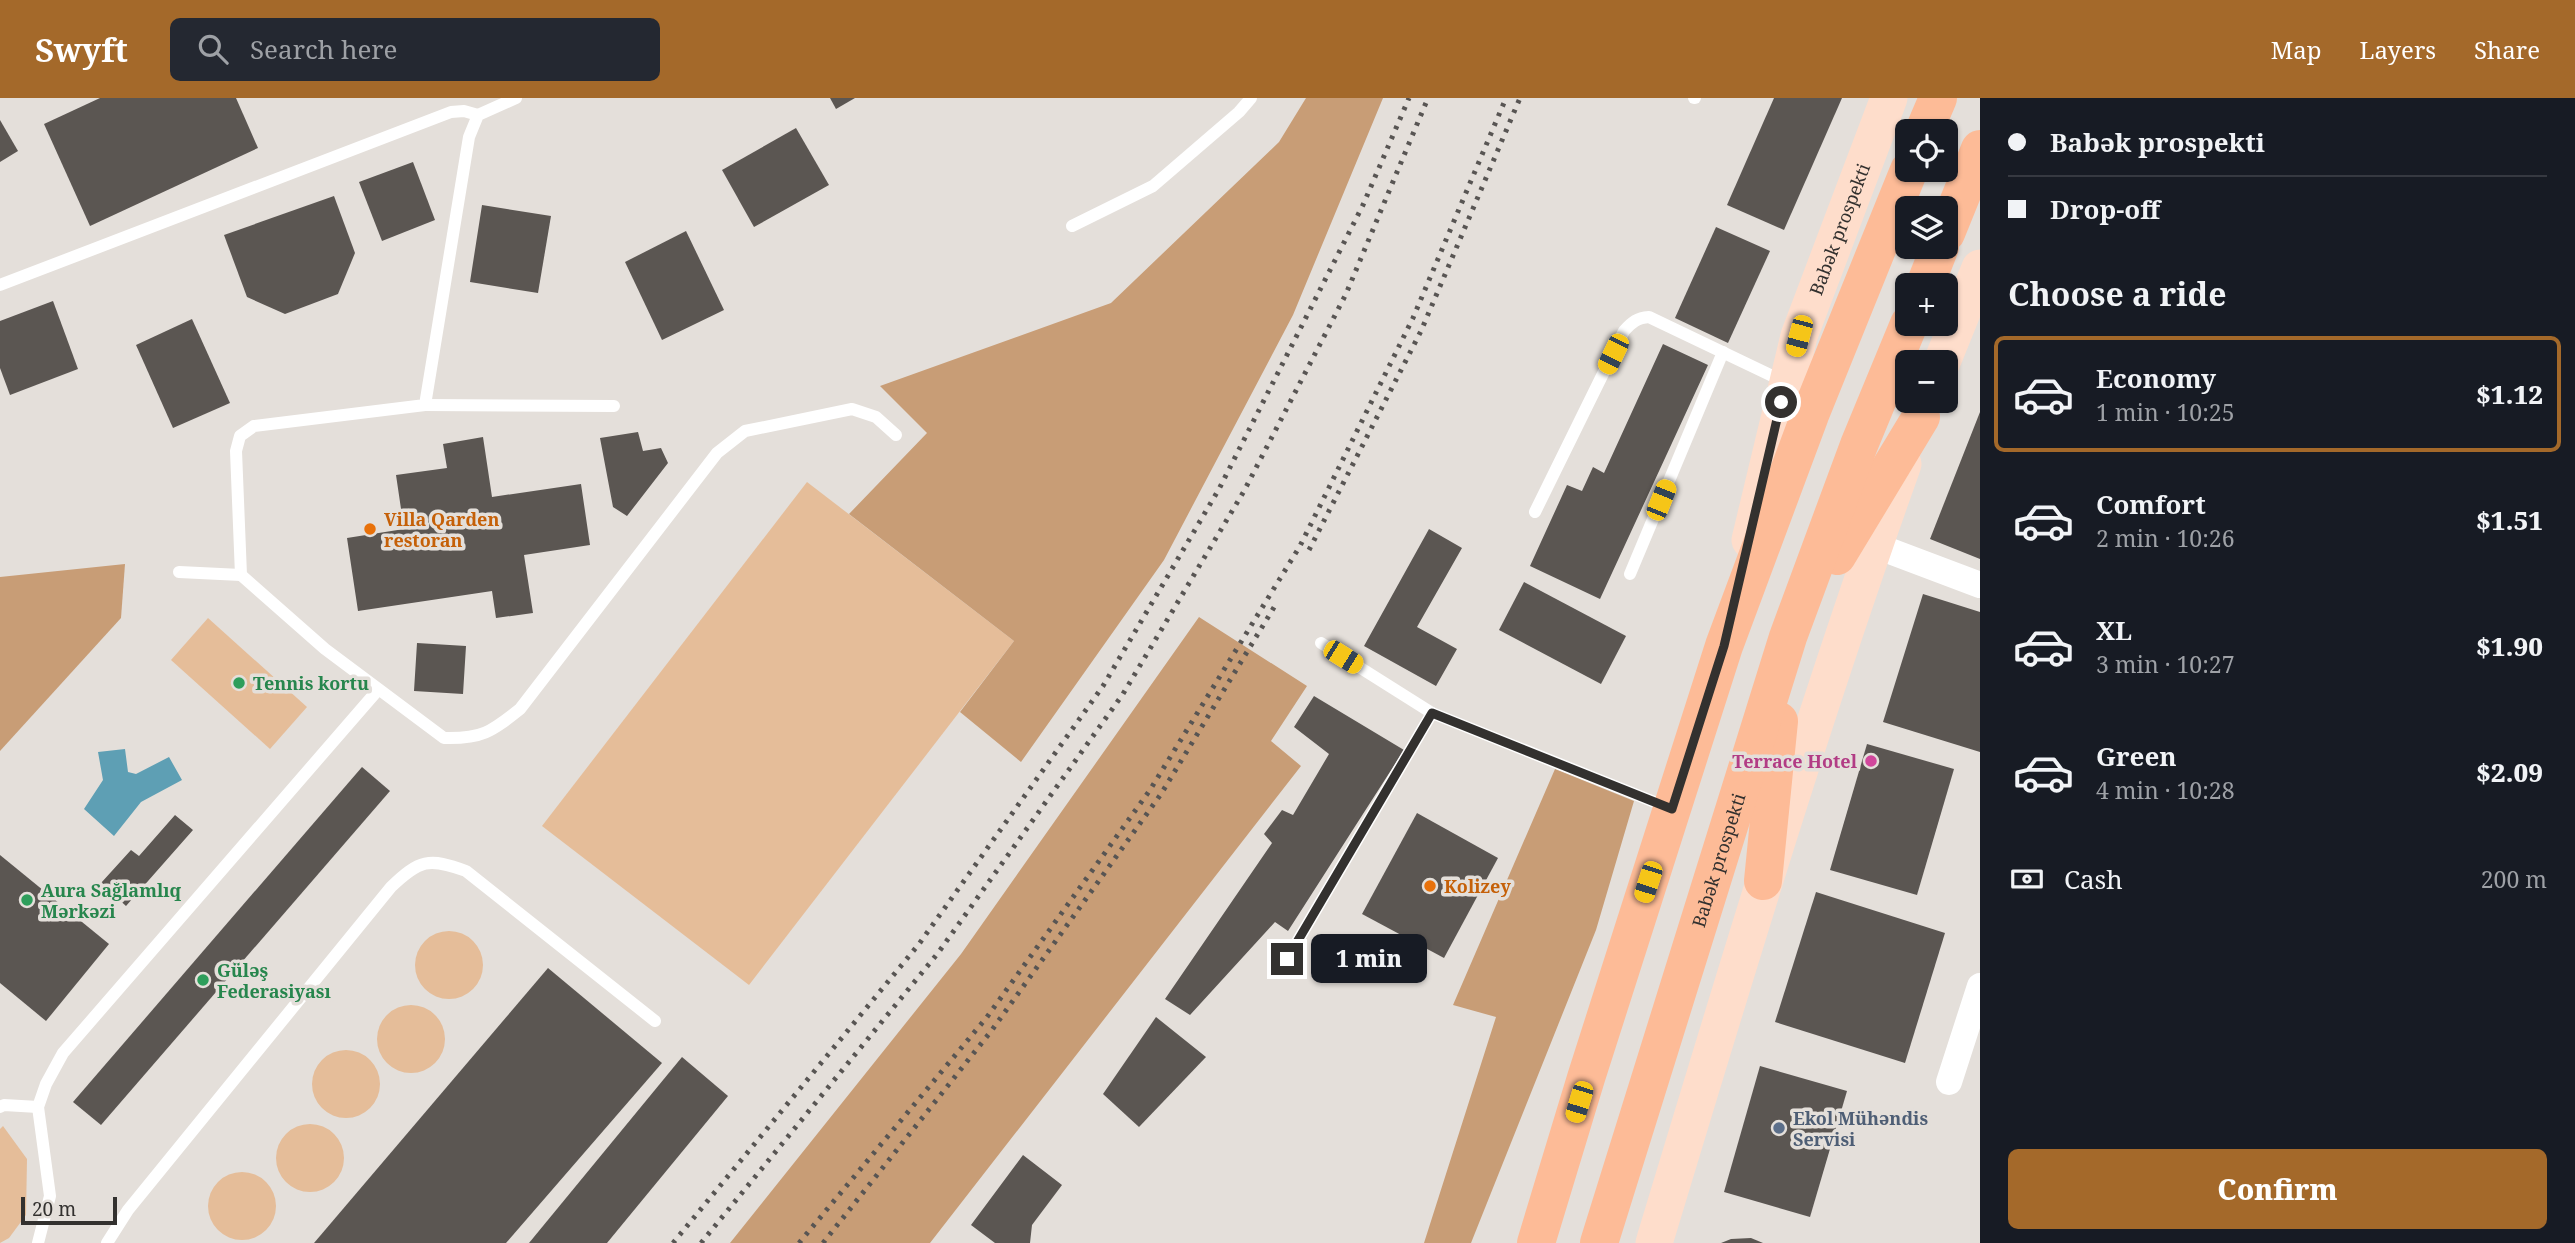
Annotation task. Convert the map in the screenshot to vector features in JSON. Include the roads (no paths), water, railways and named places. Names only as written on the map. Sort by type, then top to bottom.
[{"type":"main road","name":"Babək prospekti","points":[[1724,646],[1799,336],[1889,98]]},
{"type":"main road","points":[[1929,119],[1938,98]]},
{"type":"main road","points":[[1958,203],[1980,149]]},
{"type":"main road","name":"Babək prospekti","points":[[1536,1243],[1724,646],[1810,415],[1904,182]]},
{"type":"main road","points":[[1947,350],[1980,268]]},
{"type":"main road","name":"Babək prospekti","points":[[1600,1243],[1788,637],[1859,445],[1904,336]]},
{"type":"main road","points":[[1763,881],[1788,637],[1922,413]]},
{"type":"main road","points":[[1654,1243],[1763,881],[1874,545],[1923,413]]},
{"type":"main road","points":[[1527,1243],[1557,1174]]},
{"type":"street","points":[[1874,545],[1980,585]]},
{"type":"street","points":[[1949,1082],[1980,986]]},
{"type":"lane","points":[[0,285],[451,111],[478,115],[516,98]]},
{"type":"lane","points":[[1072,226],[1153,186],[1239,112],[1251,98]]},
{"type":"lane","points":[[425,405],[469,137],[478,115]]},
{"type":"lane","points":[[1535,512],[1625,331],[1640,317],[1649,317],[1786,382]]},
{"type":"lane","points":[[1630,574],[1723,352]]},
{"type":"lane","points":[[241,575],[236,451],[240,436],[254,426],[425,405],[614,406]]},
{"type":"lane","points":[[179,572],[241,575],[377,691],[444,738],[468,739],[491,731],[520,709],[717,453],[745,431],[852,409],[876,417],[896,435]]},
{"type":"lane","points":[[1321,643],[1432,713],[1672,809]]},
{"type":"lane","points":[[38,1243],[50,1196],[38,1108],[46,1084],[63,1053],[377,691]]},
{"type":"lane","points":[[1287,959],[1432,713]]},
{"type":"lane","points":[[107,1243],[128,1210],[391,887],[409,870],[426,862],[443,863],[466,871],[655,1021]]},
{"type":"lane","points":[[0,1107],[4,1105],[38,1108]]},
{"type":"water","points":[[125,749],[128,772],[136,774],[169,757],[182,780],[141,802],[114,836],[84,809],[103,780],[98,752]]},
{"type":"railway","points":[[673,1243],[919,944],[1103,686],[1219,489],[1363,205],[1409,98]]},
{"type":"railway","points":[[701,1243],[938,953],[1123,694],[1244,491],[1346,294],[1428,98]]},
{"type":"railway","points":[[799,1243],[987,1017],[1150,790],[1300,546],[1413,318],[1506,98]]},
{"type":"railway","points":[[1309,550],[1421,331],[1520,98]]},
{"type":"railway","points":[[823,1243],[992,1030],[1161,794],[1276,604]]},
{"type":"place","name":"Villa Qarden restoran","points":[[370,529]]},
{"type":"place","name":"Tennis kortu","points":[[239,683]]},
{"type":"place","name":"Terrace Hotel","points":[[1871,761]]},
{"type":"place","name":"Kolizey","points":[[1430,886]]},
{"type":"place","name":"Aura Sağlamlıq Mərkəzi","points":[[27,900]]},
{"type":"place","name":"Güləş Federasiyası","points":[[203,980]]},
{"type":"place","name":"Ekol Mühəndis Servisi","points":[[1779,1128]]}]
